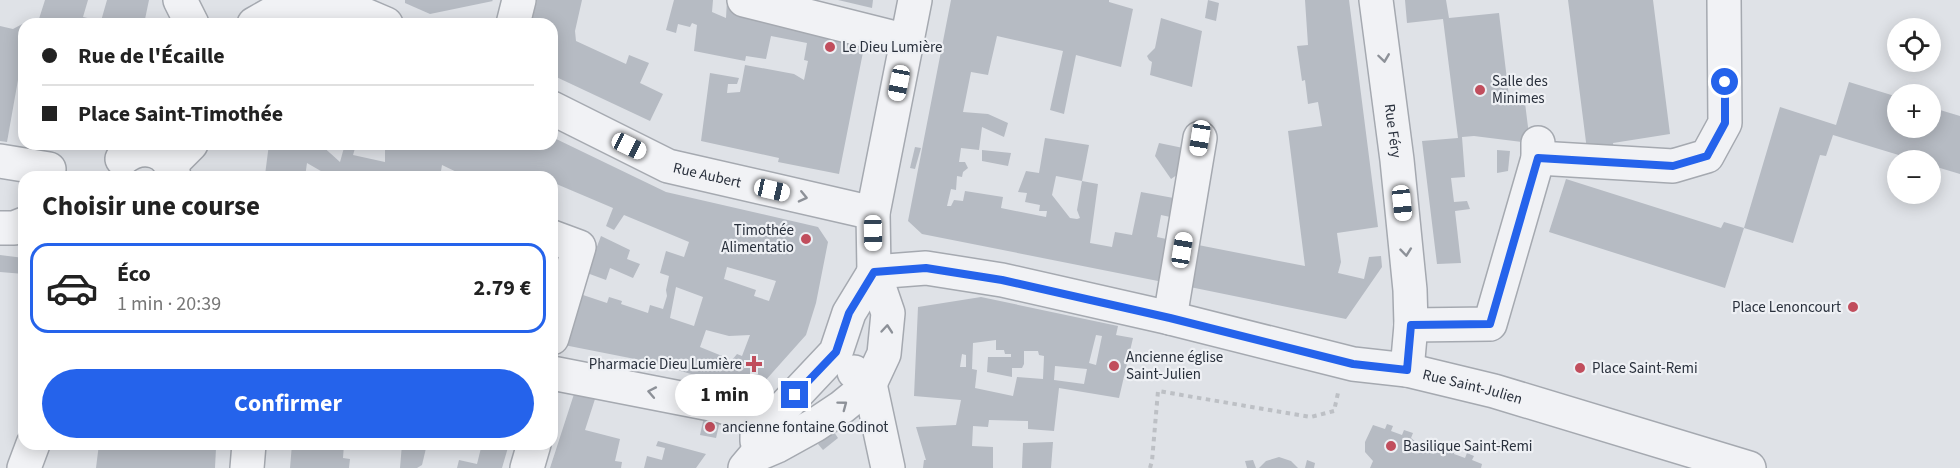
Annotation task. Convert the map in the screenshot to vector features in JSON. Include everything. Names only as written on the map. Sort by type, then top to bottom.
[{"type":"street","points":[[180,0],[189,18]]},
{"type":"street","points":[[514,18],[519,0]]},
{"type":"street","points":[[744,0],[907,41]]},
{"type":"street","points":[[751,461],[815,425],[870,384],[884,354],[888,313],[874,272],[873,213],[915,0]]},
{"type":"street","name":"Rue Féry","points":[[1376,0],[1397,160],[1410,290],[1411,325],[1407,370]]},
{"type":"street","points":[[1411,325],[1490,324],[1538,151],[1673,166],[1707,156],[1725,123],[1724,0]]},
{"type":"street","points":[[269,18],[292,9],[358,12],[372,18]]},
{"type":"street","name":"Rue Aubert","points":[[558,111],[668,166],[873,213]]},
{"type":"street","points":[[1170,318],[1200,138]]},
{"type":"street","points":[[122,160],[129,153],[140,150]]},
{"type":"street","points":[[151,150],[178,167]]},
{"type":"street","points":[[0,161],[50,163]]},
{"type":"street","points":[[0,228],[18,226]]},
{"type":"street","points":[[558,239],[579,247],[558,318]]},
{"type":"street","name":"Rue Saint-Julien","points":[[874,272],[926,268],[1002,280],[1170,318],[1353,364],[1407,370],[1494,391],[1749,468]]},
{"type":"street","points":[[751,461],[757,436],[836,352],[849,313],[874,272]]},
{"type":"street","points":[[836,352],[855,373],[870,384],[888,468]]},
{"type":"street","points":[[558,378],[722,406],[769,423]]},
{"type":"street","points":[[24,468],[31,450]]},
{"type":"street","points":[[247,468],[248,450]]},
{"type":"street","points":[[527,468],[532,450]]},
{"type":"path","points":[[1150,468],[1158,391],[1311,417],[1334,411]]},
{"type":"building","points":[[45,0],[88,0],[83,17],[88,18],[39,18]]},
{"type":"building","points":[[107,0],[149,0],[145,18],[102,18]]},
{"type":"building","points":[[405,0],[493,1],[430,14],[405,3]]},
{"type":"building","points":[[537,0],[582,0],[575,31],[576,41],[626,64],[629,55],[649,63],[640,83],[663,94],[650,121],[558,78],[558,18],[532,18]]},
{"type":"building","points":[[674,0],[713,0],[712,12],[726,18],[727,0],[733,10],[866,37],[839,174],[778,162],[779,158],[701,141],[710,73],[739,78],[737,84],[728,84],[727,93],[740,92],[745,65],[794,74],[804,80],[808,61],[804,60],[807,43],[771,36],[766,59],[746,56],[745,61],[694,51],[697,25],[692,23],[690,27],[678,24],[676,33],[666,30]]},
{"type":"building","points":[[838,0],[873,0],[872,8]]},
{"type":"building","points":[[951,0],[1109,0],[1109,2],[1133,9],[1121,67],[1076,55],[1064,114],[1050,110],[1063,51],[997,36],[988,75],[971,72],[963,112],[988,114],[1008,123],[1004,137],[982,127],[979,150],[961,148],[959,162],[965,162],[968,168],[963,172],[962,177],[957,176],[956,190],[951,189],[947,206],[951,206],[954,200],[963,201],[965,191],[1003,197],[1001,208],[1046,217],[1047,211],[1039,211],[1040,205],[1025,202],[1027,193],[1018,192],[1026,171],[1039,173],[1045,138],[1089,145],[1082,181],[1098,184],[1090,243],[1112,247],[1115,232],[1132,235],[1141,192],[1179,199],[1175,218],[1161,215],[1157,237],[1171,240],[1163,282],[922,234],[908,221]],"holes":[[[1056,176],[1082,181],[1077,210],[1080,218],[1070,218],[1052,195]]]},
{"type":"building","points":[[1208,0],[1219,3],[1216,21],[1205,18]]},
{"type":"building","points":[[1305,0],[1349,0],[1378,227],[1337,233],[1341,262],[1338,273],[1364,279],[1369,257],[1381,256],[1382,267],[1346,319],[1185,286],[1193,244],[1305,266],[1288,131],[1322,126],[1318,102],[1308,104],[1297,46],[1308,45]]},
{"type":"building","name":"Salle des Minimes","points":[[1405,0],[1446,0],[1449,18],[1499,13],[1510,105],[1525,103],[1530,143],[1474,136],[1462,137],[1465,177],[1451,178],[1454,202],[1467,201],[1470,209],[1455,211],[1461,263],[1437,264],[1422,141],[1458,138],[1443,19],[1407,23]]},
{"type":"building","points":[[1568,0],[1653,0],[1670,134],[1613,143],[1614,152],[1587,150]]},
{"type":"building","points":[[1161,18],[1202,31],[1192,87],[1150,75],[1152,62],[1147,56],[1155,48]]},
{"type":"building","points":[[0,26],[13,29],[18,26],[18,80],[7,142],[0,141]]},
{"type":"building","points":[[1849,82],[1887,94],[1887,138],[1941,138],[1941,110],[1960,116],[1960,174],[1941,168],[1941,150],[1887,151],[1833,135],[1826,156],[1820,155],[1793,243],[1744,228],[1780,107],[1836,125]]},
{"type":"building","points":[[558,140],[666,192],[818,227],[828,242],[816,303],[806,335],[755,392],[645,361],[564,345],[580,294],[607,303],[609,297],[622,301],[621,304],[648,313],[650,305],[663,309],[669,276],[660,273],[666,251],[684,257],[689,242],[624,215],[614,230],[606,226],[613,208],[558,185],[558,171],[454,171],[442,165],[441,171],[321,171],[307,163],[306,171],[266,171],[268,150],[327,150],[340,162],[343,150],[354,150],[353,155],[385,162],[385,150],[558,150]],"holes":[[[727,267],[776,281],[769,301],[754,296],[756,290],[724,279]],[[676,287],[703,297],[694,326],[670,318]],[[706,330],[729,336],[750,335],[742,356],[737,354],[732,360],[700,347]]]},
{"type":"building","points":[[1159,143],[1188,149],[1184,170],[1171,179],[1155,156]]},
{"type":"building","points":[[915,147],[921,148],[915,169],[910,168]]},
{"type":"building","points":[[982,150],[1011,153],[1008,166],[982,161]]},
{"type":"building","points":[[1497,150],[1510,151],[1508,171],[1497,173]]},
{"type":"building","points":[[1566,179],[1721,228],[1724,222],[1744,228],[1725,288],[1549,232]]},
{"type":"building","points":[[601,236],[630,250],[627,259],[640,264],[633,278],[610,268],[606,280],[587,273]]},
{"type":"building","points":[[0,255],[18,257],[18,274],[0,272]]},
{"type":"building","points":[[981,297],[1118,326],[1116,335],[1133,338],[1119,398],[1059,388],[1054,431],[1028,429],[1028,421],[989,420],[988,427],[973,426],[972,446],[993,447],[993,468],[923,468],[924,460],[926,460],[916,427],[956,425],[961,400],[914,396],[918,307]],"holes":[[[1096,335],[1102,336],[1096,365],[1089,363]],[[996,340],[996,350],[1004,350],[1005,354],[1011,354],[1011,357],[988,357],[987,372],[1012,377],[1012,368],[1022,368],[1024,364],[1024,351],[1038,351],[1039,355],[1044,356],[1043,379],[1017,377],[1013,396],[975,388],[977,370],[972,369],[973,343]],[[962,354],[966,355],[966,367],[960,367]],[[1055,366],[1087,369],[1084,384],[1054,380]]]},
{"type":"building","points":[[574,394],[595,399],[585,430],[620,439],[615,461],[622,462],[621,468],[550,468],[556,450],[558,450],[558,443]]},
{"type":"building","name":"ancienne fontaine Godinot","points":[[704,417],[720,421],[716,438],[700,435]]},
{"type":"building","name":"Basilique Saint-Remi","points":[[1387,424],[1393,426],[1391,431],[1402,435],[1404,430],[1413,433],[1411,438],[1418,444],[1417,448],[1434,454],[1438,449],[1445,451],[1447,446],[1455,448],[1454,454],[1465,458],[1467,453],[1474,456],[1472,460],[1482,464],[1481,468],[1370,468],[1373,461],[1365,452],[1365,442],[1373,425],[1385,429]]},
{"type":"building","points":[[834,432],[838,438],[823,450],[818,444]]},
{"type":"building","points":[[658,441],[706,454],[696,468],[644,468],[647,456],[662,460],[665,448],[656,446]]},
{"type":"building","points":[[1053,442],[1051,468],[1022,468],[1023,443]]},
{"type":"building","points":[[98,450],[216,450],[215,468],[96,468]]},
{"type":"building","points":[[292,450],[344,450],[343,458],[350,459],[349,468],[290,468]]},
{"type":"building","points":[[402,450],[426,450],[422,465],[417,468],[400,468]]},
{"type":"building","points":[[480,450],[507,450],[502,468],[457,468],[459,460],[477,464]]},
{"type":"building","points":[[1279,457],[1291,461],[1298,468],[1259,468],[1266,461]]},
{"type":"building","points":[[1253,460],[1256,468],[1247,468],[1245,461]]},
{"type":"building","points":[[1307,460],[1315,463],[1314,468],[1305,468]]},
{"type":"place","name":"Le Dieu Lumière","points":[[830,47]]},
{"type":"place","name":"Salle des Minimes","points":[[1480,90]]},
{"type":"place","name":"Timothée Alimentatio","points":[[806,239]]},
{"type":"place","name":"Place Lenoncourt","points":[[1853,307]]},
{"type":"place","name":"Pharmacie Dieu Lumière","points":[[754,364]]},
{"type":"place","name":"Ancienne église Saint-Julien","points":[[1114,366]]},
{"type":"place","name":"Place Saint-Remi","points":[[1580,368]]},
{"type":"place","name":"ancienne fontaine Godinot","points":[[710,427]]},
{"type":"place","name":"Basilique Saint-Remi","points":[[1391,446]]},
{"type":"route","points":[[795,395],[836,352],[849,313],[874,272],[926,268],[1002,280],[1353,364],[1407,370],[1411,325],[1490,324],[1538,158],[1673,166],[1707,156],[1725,123],[1725,82]]}]
